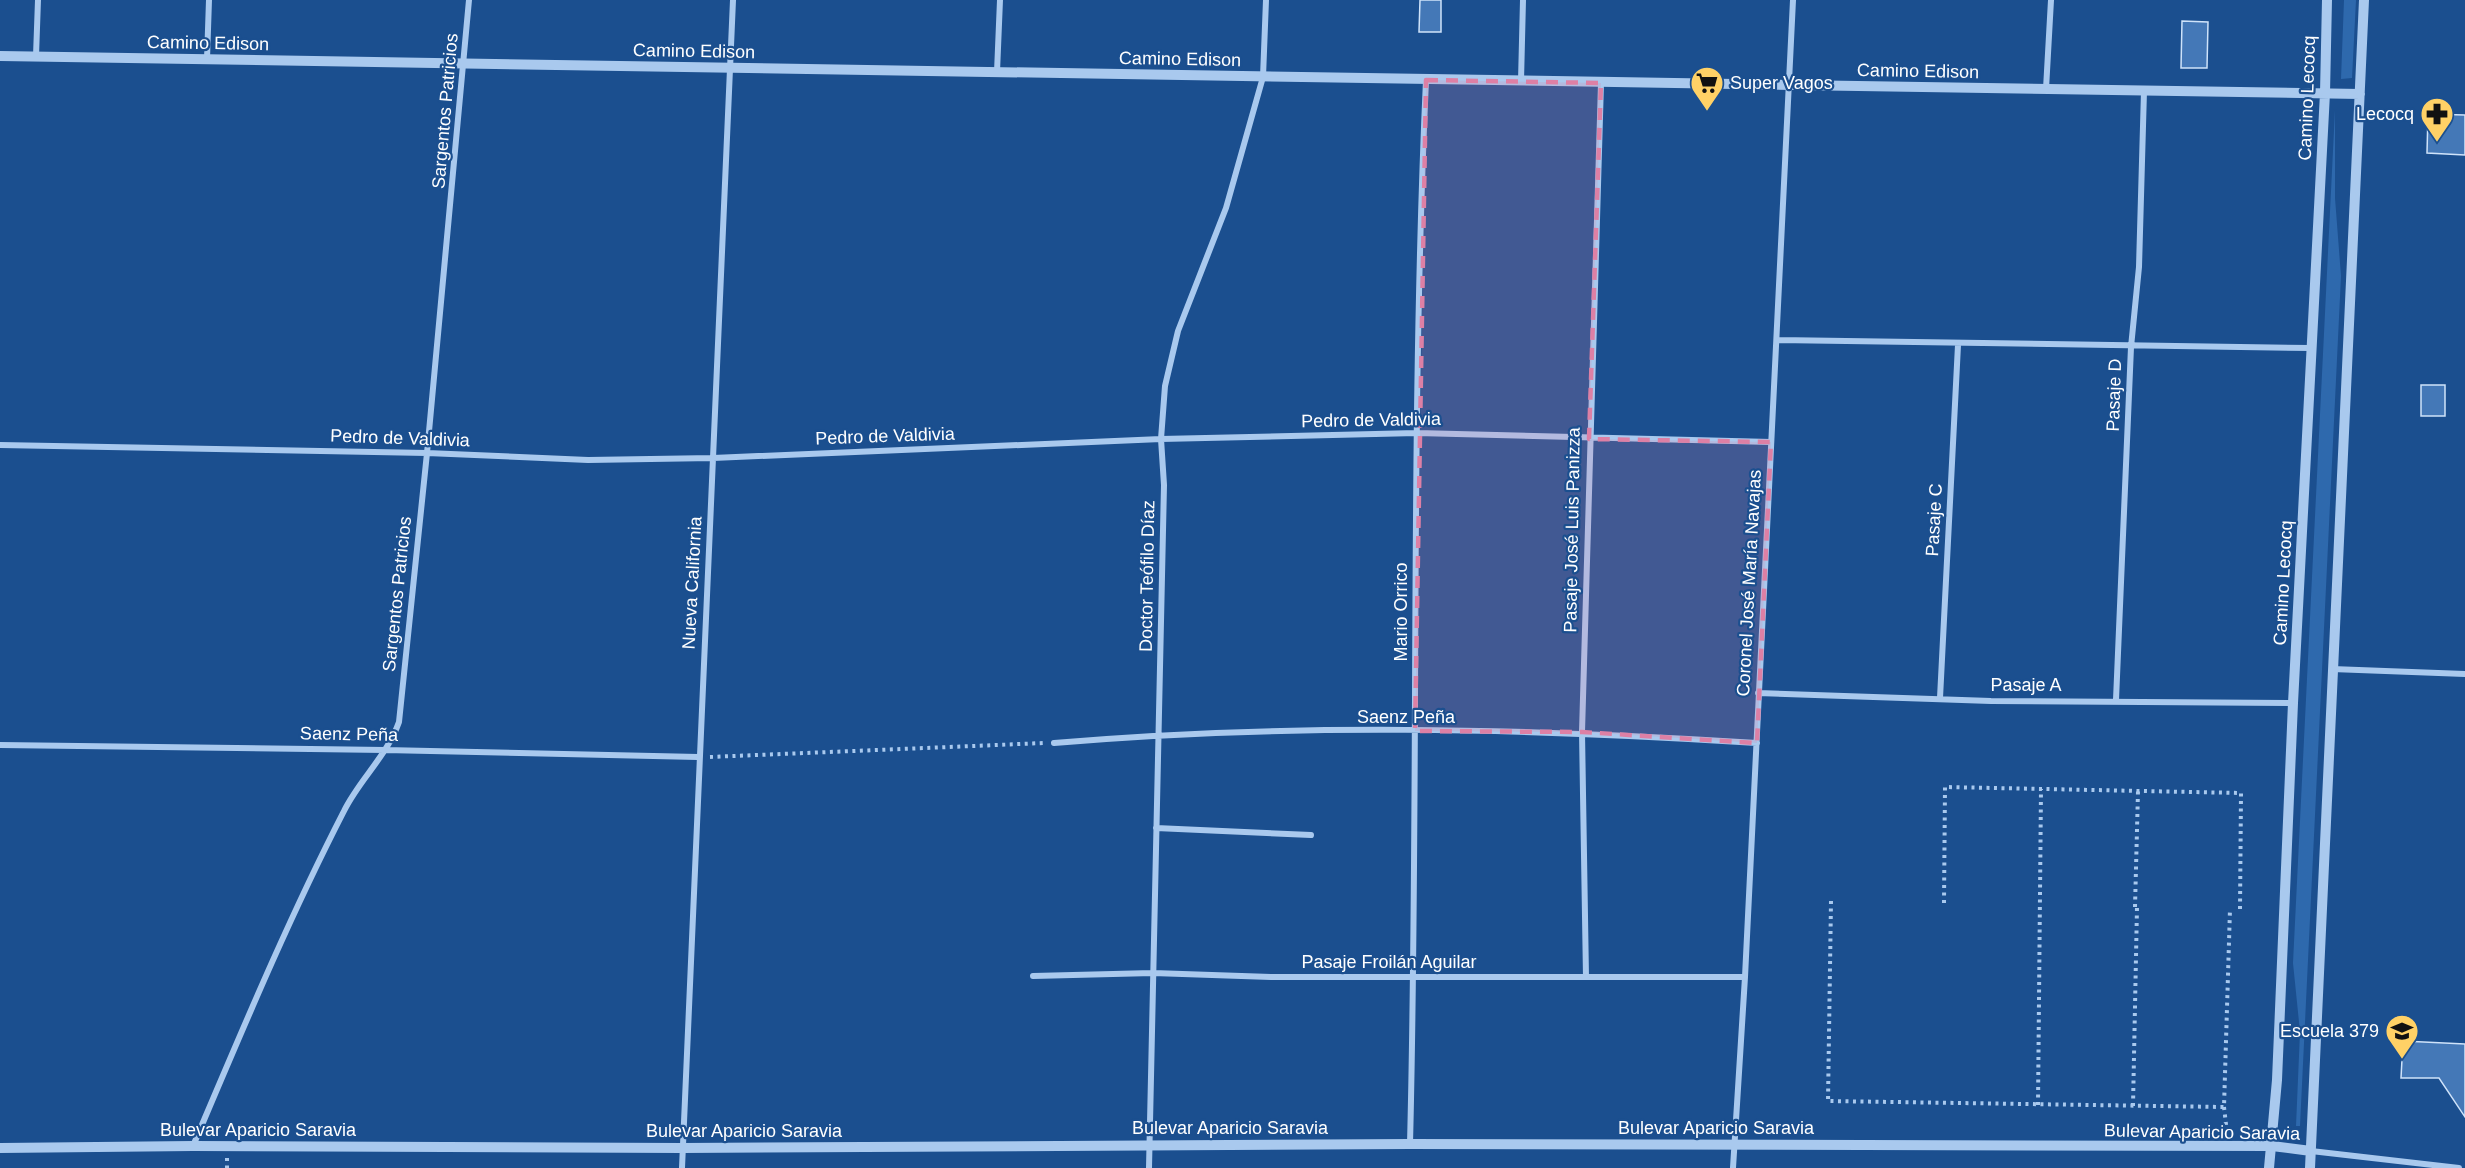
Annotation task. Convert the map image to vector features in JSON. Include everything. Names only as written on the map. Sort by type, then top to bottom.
[{"type":"street","points":[[36,56],[38,0]]},
{"type":"street","points":[[207,59],[209,0]]},
{"type":"street","name":"Sargentos Patricios","points":[[193,1146],[265,978],[345,809],[385,750],[399,722],[465,63],[469,0]]},
{"type":"street","name":"Nueva California","points":[[682,1168],[698,757],[733,0]]},
{"type":"street","points":[[997,72],[1000,0]]},
{"type":"street","name":"Doctor Teófilo Díaz","points":[[1149,1168],[1164,484],[1161,439],[1165,386],[1178,331],[1226,208],[1263,77],[1266,0]]},
{"type":"street","points":[[1521,81],[1523,0]]},
{"type":"street","name":"Coronel José María Navajas","points":[[1733,1168],[1745,977],[1793,0]]},
{"type":"street","points":[[2046,89],[2051,0]]},
{"type":"street","name":"Camino Lecocq","points":[[2269,1168],[2272,1146],[2325,93],[2327,0]]},
{"type":"street","points":[[2310,1168],[2332,669],[2350,347],[2364,0]]},
{"type":"street","name":"Camino Edison","points":[[0,56],[2360,94]]},
{"type":"street","name":"Mario Orrico","points":[[1410,1144],[1414,977],[1420,200],[1426,80]]},
{"type":"street","name":"Pasaje José Luis Panizza","points":[[1586,977],[1582,732],[1601,83]]},
{"type":"street","name":"Pasaje D","points":[[2116,700],[2131,347],[2139,267],[2144,91]]},
{"type":"street","points":[[1777,340],[1958,345],[2311,348]]},
{"type":"street","name":"Pasaje C","points":[[1940,698],[1958,345]]},
{"type":"street","name":"Pedro de Valdivia","points":[[0,445],[427,453],[588,460],[713,458],[1161,439],[1417,433],[1771,442]]},
{"type":"street","points":[[2332,669],[2465,674]]},
{"type":"street","name":"Pasaje A","points":[[1758,693],[1991,701],[2116,700],[2293,703]]},
{"type":"street","name":"Saenz Peña","points":[[1054,743],[1159,734],[1415,731],[1543,734],[1582,732],[1757,743]]},
{"type":"street","name":"Saenz Peña","points":[[0,745],[698,757]]},
{"type":"street","points":[[1156,828],[1311,835]]},
{"type":"street","name":"Pasaje Froilán Aguilar","points":[[1032,976],[1153,973],[1271,977],[1745,977]]},
{"type":"street","name":"Bulevar Aparicio Saravia","points":[[0,1148],[193,1146],[682,1148],[1410,1144],[2272,1146],[2458,1168]]},
{"type":"path","points":[[698,757],[1054,743]]},
{"type":"path","points":[[1944,903],[1945,787],[2241,794],[2240,909]]},
{"type":"path","points":[[2038,1105],[2041,789]]},
{"type":"path","points":[[2133,1106],[2138,791]]},
{"type":"path","points":[[1831,901],[1828,1101],[2224,1107]]},
{"type":"path","points":[[2228,1146],[2224,1107],[2230,909]]},
{"type":"highlighted area","points":[[1426,80],[1601,83],[1589,439],[1771,442],[1757,743],[1582,732],[1415,731]]},
{"type":"shaded area","points":[[2344,0],[2356,0],[2352,78],[2341,79]]},
{"type":"shaded area","points":[[2335,110],[2335,198],[2341,276],[2300,1126],[2296,1126],[2300,1032],[2293,963]]},
{"type":"building","points":[[1420,0],[1441,0],[1441,32],[1419,32]]},
{"type":"building","points":[[2182,21],[2208,22],[2207,68],[2181,68]]},
{"type":"building","points":[[2428,114],[2465,115],[2465,155],[2427,153]]},
{"type":"building","points":[[2421,385],[2445,385],[2445,416],[2421,416]]},
{"type":"building","points":[[2403,1041],[2465,1044],[2465,1117],[2439,1078],[2401,1078]]},
{"type":"place","name":"Super Vagos","points":[[1707,112]]},
{"type":"place","name":"Lecocq","points":[[2437,143]]},
{"type":"place","name":"Escuela 379","points":[[2402,1060]]}]
